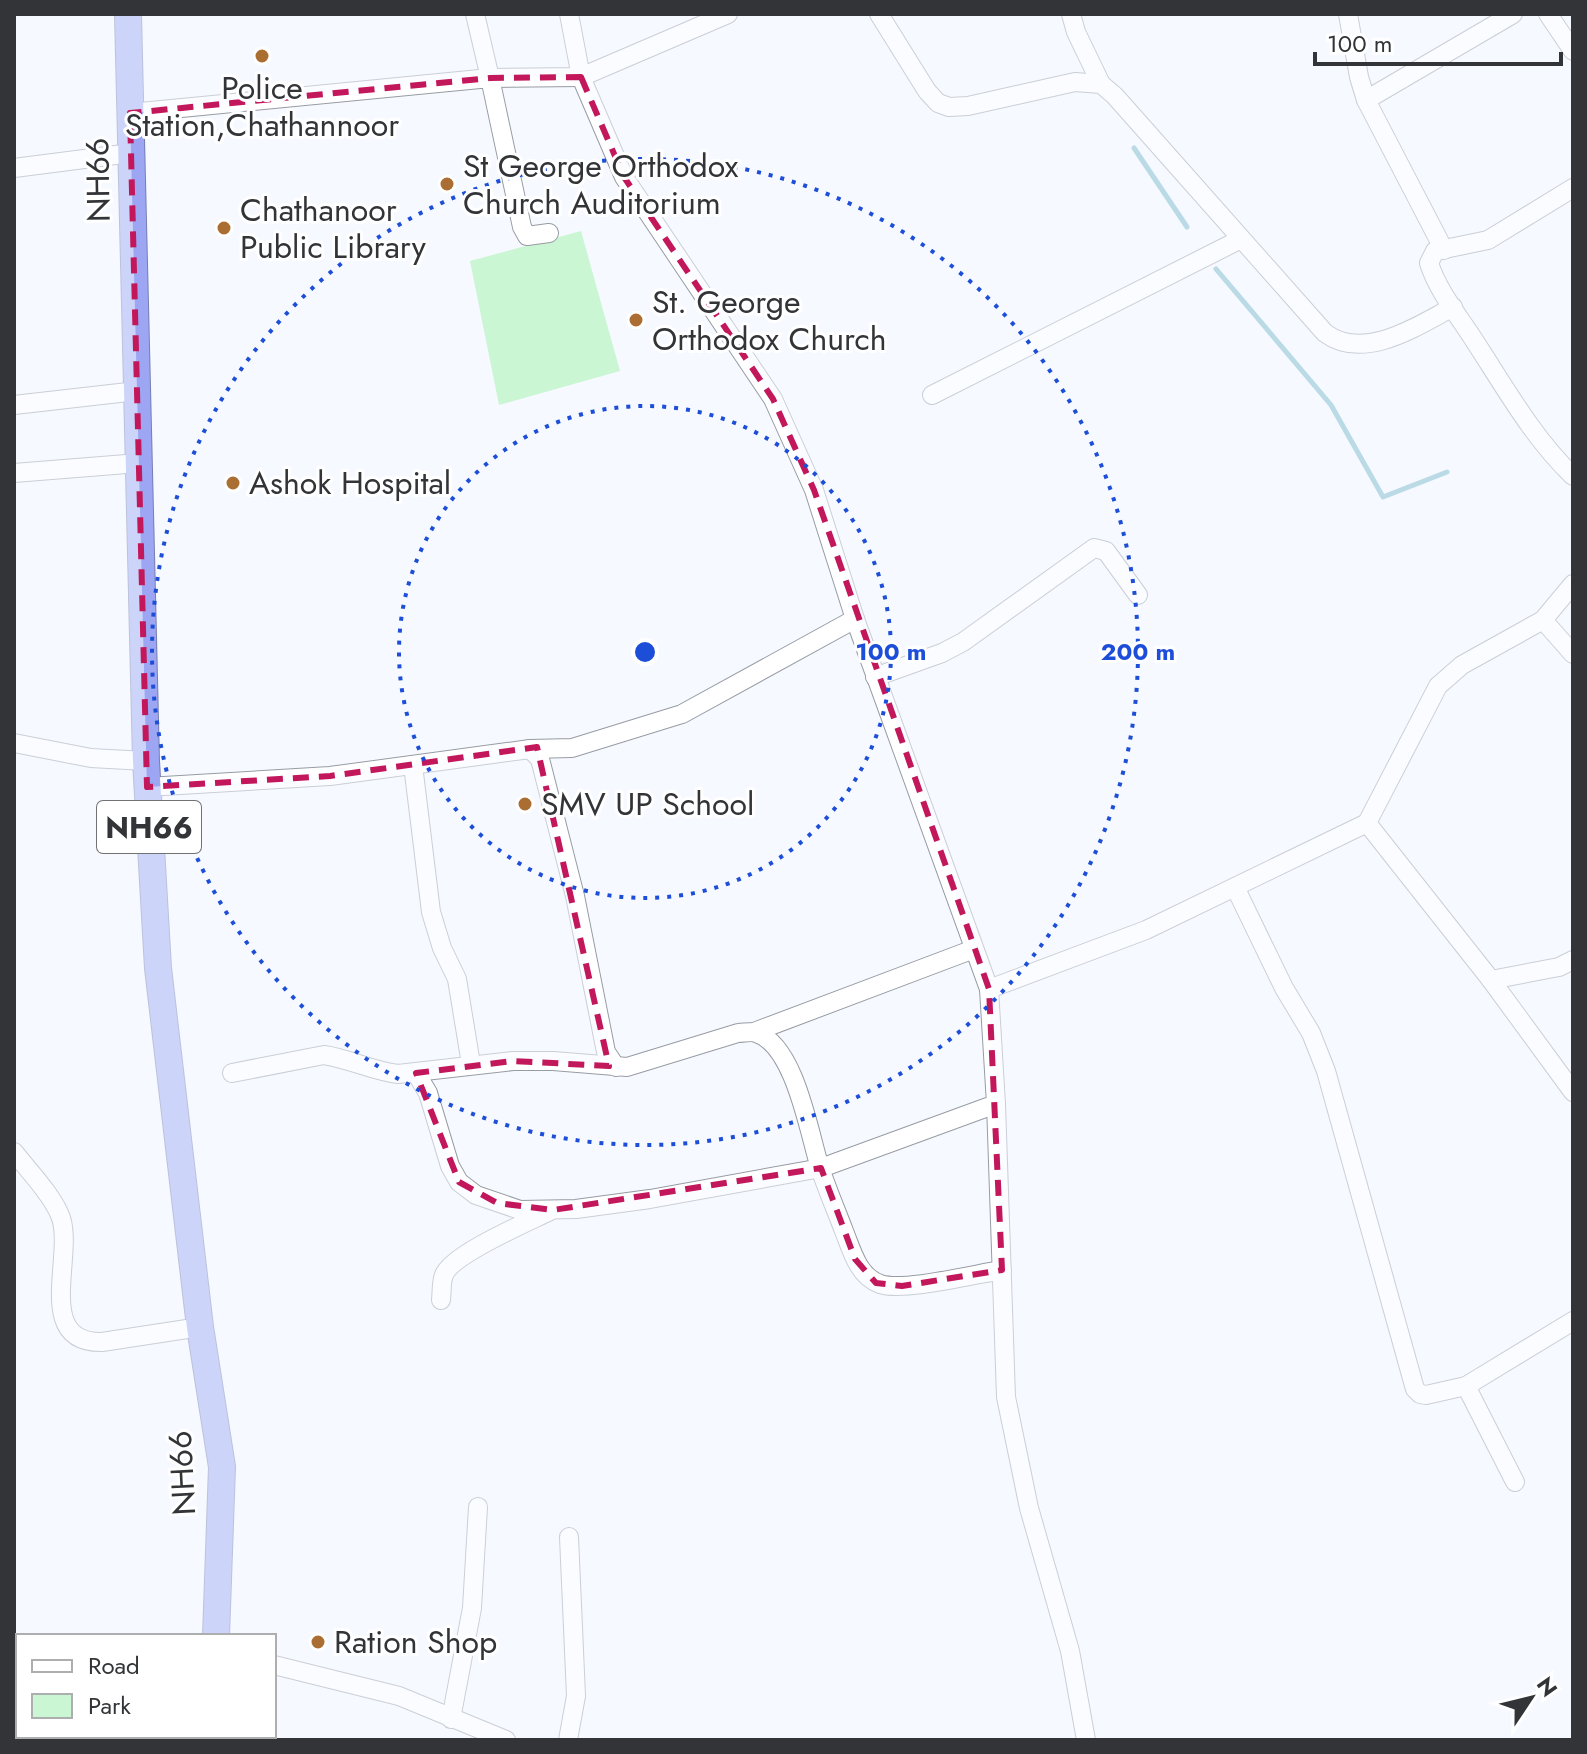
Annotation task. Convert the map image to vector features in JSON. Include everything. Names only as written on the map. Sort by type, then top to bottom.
[{"type":"highway","name":"NH66","points":[[128,14],[146,774],[158,968],[200,1327],[222,1467],[216,1634]]},
{"type":"street","points":[[475,14],[522,227],[527,236],[549,233]]},
{"type":"street","points":[[569,14],[581,77],[624,177],[773,399],[814,490],[875,677],[989,989],[1006,1397],[1029,1508],[1070,1651],[1086,1740]]},
{"type":"street","points":[[130,113],[490,78],[581,77],[728,14]]},
{"type":"street","points":[[879,14],[927,91],[938,103],[949,107],[968,106],[1075,82],[1101,84]]},
{"type":"street","points":[[1071,14],[1076,32],[1101,84],[1335,341],[1350,345],[1374,342],[1404,333],[1453,307]]},
{"type":"street","points":[[1348,14],[1366,100],[1444,250]]},
{"type":"street","points":[[1366,100],[1513,14]]},
{"type":"street","points":[[1548,14],[1573,51]]},
{"type":"street","points":[[14,168],[131,153]]},
{"type":"street","points":[[1573,188],[1488,240],[1435,251],[1429,263],[1453,307],[1534,430],[1573,476]]},
{"type":"street","points":[[932,395],[1241,239]]},
{"type":"street","points":[[14,405],[137,391]]},
{"type":"street","points":[[14,473],[139,463]]},
{"type":"street","points":[[875,677],[942,653],[963,642],[1094,548],[1106,551],[1138,595]]},
{"type":"street","points":[[989,989],[1146,930],[1367,823],[1438,686],[1462,665],[1543,620],[1573,584]]},
{"type":"street","points":[[14,743],[91,758],[146,774],[330,776],[530,749],[572,748],[682,714],[855,619]]},
{"type":"street","points":[[1543,620],[1573,654]]},
{"type":"street","points":[[530,749],[540,759],[575,896],[606,1052],[616,1067]]},
{"type":"street","points":[[413,765],[431,912],[442,948],[457,979],[471,1064]]},
{"type":"street","points":[[1367,823],[1491,980],[1573,1092]]},
{"type":"street","points":[[1235,887],[1284,988],[1311,1033],[1326,1071],[1415,1389],[1426,1395],[1466,1386],[1573,1321]]},
{"type":"street","points":[[232,1073],[324,1055],[382,1072],[416,1073],[471,1064],[553,1061],[627,1067],[738,1033],[754,1032],[974,949]]},
{"type":"street","points":[[1491,980],[1559,967],[1573,960]]},
{"type":"street","points":[[754,1032],[766,1038],[797,1085],[821,1168],[855,1259],[865,1275],[885,1286],[902,1286],[1002,1270]]},
{"type":"street","points":[[416,1073],[428,1093],[450,1166],[459,1182],[476,1195],[520,1210],[553,1210],[650,1199],[821,1168],[996,1104]]},
{"type":"street","points":[[14,1152],[61,1217],[64,1233],[61,1308],[64,1322],[70,1330],[88,1342],[102,1342],[200,1327]]},
{"type":"street","points":[[441,1300],[444,1273],[452,1264],[468,1252],[553,1210]]},
{"type":"street","points":[[1466,1386],[1515,1482]]},
{"type":"street","points":[[451,1719],[472,1608],[478,1507]]},
{"type":"street","points":[[568,1740],[576,1696],[569,1537]]},
{"type":"street","points":[[276,1665],[399,1696],[506,1740]]},
{"type":"highlighted area","points":[[581,77],[624,177],[773,399],[814,490],[989,989],[1002,1270],[902,1286],[876,1283],[855,1259],[821,1168],[553,1210],[497,1203],[459,1182],[416,1073],[513,1061],[609,1066],[537,747],[330,776],[147,787],[130,113],[490,78]]},
{"type":"green space","points":[[581,231],[620,371],[499,405],[470,261]]},
{"type":"waterway","points":[[1134,148],[1187,227]]},
{"type":"waterway","points":[[1216,269],[1331,405],[1383,497],[1447,472]]},
{"type":"place","name":"Police Station,Chathannoor","points":[[262,56]]},
{"type":"place","name":"St George Orthodox Church Auditorium","points":[[447,184]]},
{"type":"place","name":"Chathanoor Public Library","points":[[224,228]]},
{"type":"place","name":"St. George Orthodox Church","points":[[636,320]]},
{"type":"place","name":"Ashok Hospital","points":[[233,483]]},
{"type":"place","name":"SMV UP School","points":[[525,804]]},
{"type":"place","name":"Ration Shop","points":[[318,1642]]}]
